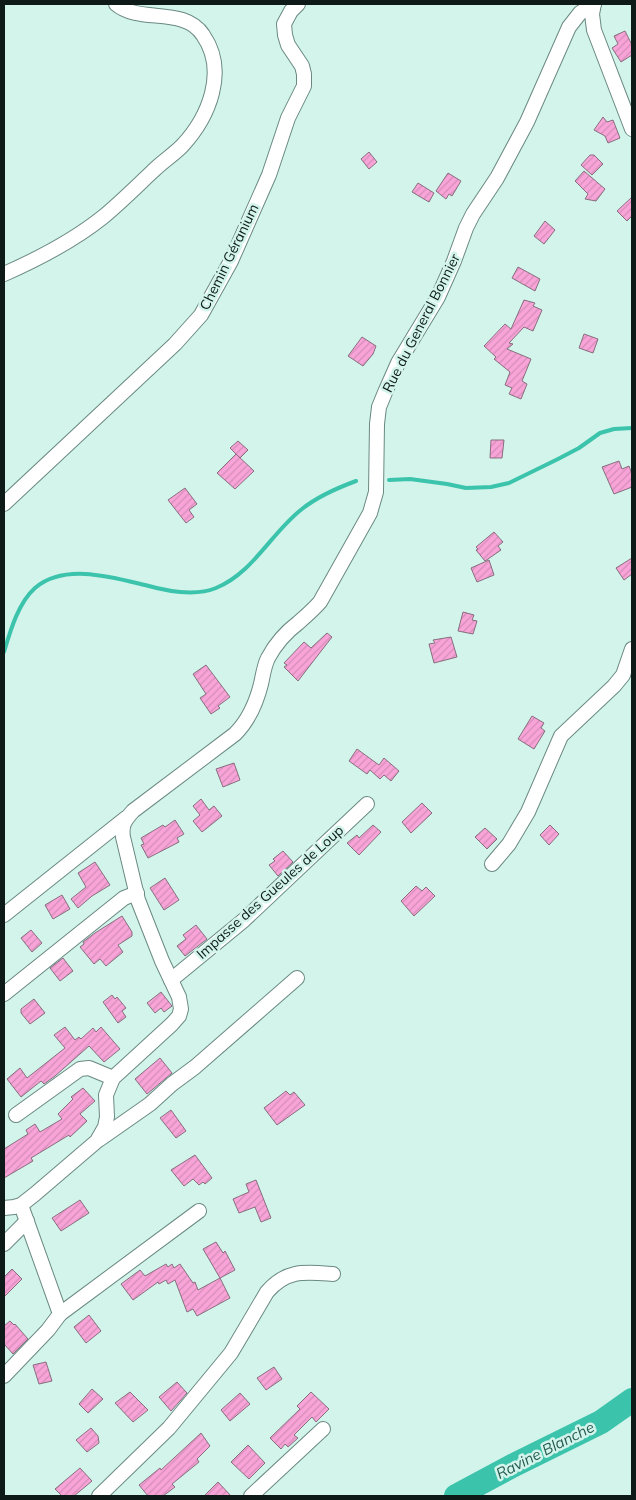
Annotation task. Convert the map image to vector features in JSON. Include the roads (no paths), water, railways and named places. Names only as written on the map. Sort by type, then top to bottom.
[{"type":"street","points":[[4,274],[66,243],[103,217],[157,166],[181,147],[210,101],[214,88],[215,68],[209,45],[196,26],[163,15],[131,12],[116,4]]},
{"type":"street","name":"Chemin Géranium","points":[[4,504],[175,344],[201,315],[231,261],[269,176],[288,118],[304,86],[302,66],[288,45],[284,24],[291,11],[298,4]]},
{"type":"street","points":[[594,4],[592,14],[594,30],[632,129]]},
{"type":"street","name":"Rue du General Bonnier","points":[[4,915],[235,734],[245,724],[252,712],[268,659],[278,642],[298,622],[314,610],[320,602],[370,513],[376,492],[376,444],[379,407],[390,381],[438,297],[454,262],[466,228],[497,178],[528,122],[569,27],[580,13],[594,4]]},
{"type":"street","points":[[492,864],[509,844],[528,812],[561,736],[614,686],[623,674],[632,649]]},
{"type":"street","name":"Impasse des Gueules de Loup","points":[[171,980],[244,920],[367,804]]},
{"type":"street","points":[[97,1141],[105,1127],[107,1117],[106,1095],[113,1078],[172,1024],[179,1016],[181,1009],[179,997],[159,954],[137,893],[122,830],[122,824],[126,818]]},
{"type":"street","points":[[4,994],[124,898],[137,893]]},
{"type":"street","points":[[4,1208],[21,1205],[97,1141],[150,1104],[297,978]]},
{"type":"street","points":[[16,1115],[80,1070],[89,1068],[113,1078]]},
{"type":"street","points":[[21,1205],[60,1314]]},
{"type":"street","points":[[4,1376],[48,1330],[60,1314],[199,1211]]},
{"type":"street","points":[[4,1244],[27,1221]]},
{"type":"street","points":[[99,1496],[169,1428],[231,1353],[267,1292],[274,1284],[292,1274],[303,1272],[333,1274]]},
{"type":"street","points":[[251,1496],[323,1429]]},
{"type":"waterway","points":[[389,480],[410,479],[466,488],[491,487],[509,483],[558,459],[579,448],[600,433],[614,429],[632,428]]},
{"type":"waterway","points":[[4,652],[19,610],[29,594],[47,580],[60,576],[88,574],[180,592],[207,591],[216,588],[241,573],[302,509],[328,493],[356,481]]},
{"type":"waterway","name":"Ravine Blanche","points":[[456,1496],[601,1422],[632,1400]]}]
